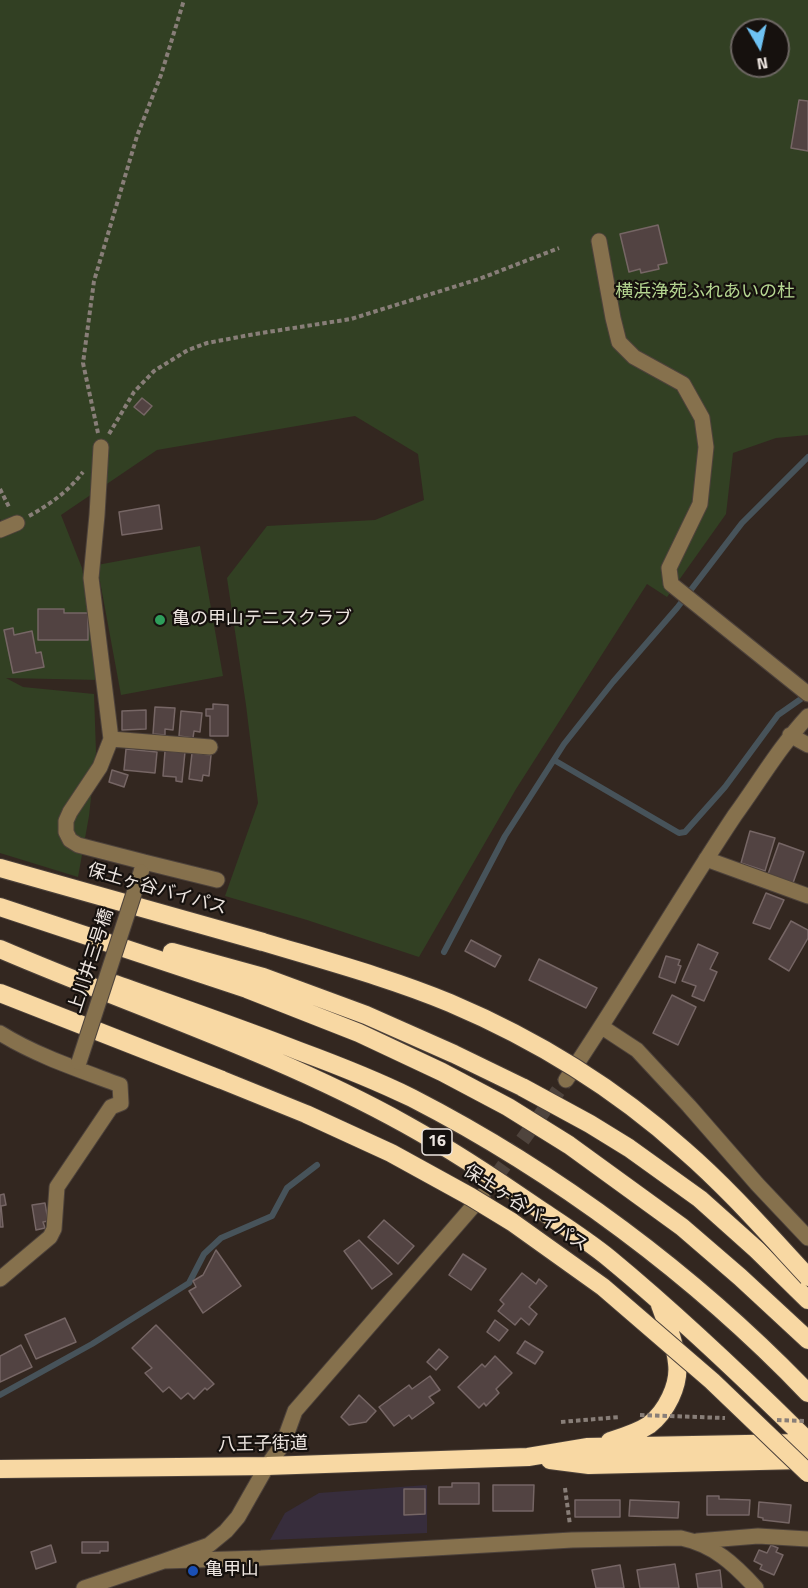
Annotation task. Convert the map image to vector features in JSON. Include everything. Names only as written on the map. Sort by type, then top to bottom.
[{"type":"highway","name":"保土ヶ谷バイパス","points":[[0,868],[376,976],[450,1003],[522,1037],[581,1072],[645,1118],[684,1150],[732,1195],[808,1277]]},
{"type":"highway","points":[[0,907],[247,989],[359,1034],[442,1072],[508,1107],[569,1145],[682,1227],[808,1340]]},
{"type":"highway","points":[[62,927],[180,954],[263,977],[366,1015],[522,1087],[629,1148],[700,1200],[757,1250],[808,1300]]},
{"type":"highway","name":"16","points":[[0,948],[73,981],[247,1049],[320,1081],[457,1154],[608,1257],[737,1371],[808,1441]]},
{"type":"highway","name":"16","points":[[0,948],[231,1025],[338,1066],[411,1098],[457,1123],[535,1170],[645,1246],[763,1348],[807,1392]]},
{"type":"highway","name":"保土ヶ谷バイパス","points":[[0,993],[306,1114],[391,1153],[471,1197],[512,1222],[603,1287],[712,1381],[808,1473]]},
{"type":"highway","points":[[588,1447],[629,1435],[649,1424],[663,1410],[674,1389],[678,1365],[671,1333],[657,1299]]},
{"type":"highway","name":"八王子街道","points":[[0,1469],[267,1466],[528,1457],[588,1447],[798,1443],[808,1447]]},
{"type":"highway","name":"八王子街道","points":[[528,1457],[589,1464],[802,1460],[808,1456]]},
{"type":"street","points":[[599,241],[619,342],[634,357],[683,384],[702,418],[706,447],[700,504],[669,568],[670,584],[808,694]]},
{"type":"street","points":[[101,447],[91,578],[111,739],[100,767],[70,812],[66,821],[66,832],[70,840],[78,845],[142,867],[217,879]]},
{"type":"street","points":[[0,530],[17,523]]},
{"type":"street","points":[[566,1080],[602,1027],[706,859],[790,735],[808,716]]},
{"type":"street","points":[[790,735],[808,745]]},
{"type":"street","points":[[111,739],[210,747]]},
{"type":"street","points":[[706,859],[808,896]]},
{"type":"street","name":"上川井三号橋","points":[[81,1068],[142,867]]},
{"type":"street","points":[[602,1027],[637,1050],[808,1239]]},
{"type":"street","points":[[0,1033],[18,1044],[120,1084],[122,1103],[111,1107],[57,1187],[54,1229],[50,1237],[0,1279]]},
{"type":"street","points":[[84,1588],[209,1545],[226,1531],[238,1517],[267,1466],[283,1444],[295,1411],[482,1196]]},
{"type":"street","points":[[164,1562],[572,1540],[681,1538],[697,1541],[758,1536],[808,1539]]},
{"type":"street","points":[[697,1541],[722,1555],[756,1588]]},
{"type":"path","points":[[101,447],[83,363],[94,280],[137,136],[162,75],[184,0]]},
{"type":"path","points":[[0,489],[17,523],[48,506],[72,486],[101,447],[134,392],[154,371],[188,350],[255,333],[351,319],[479,279],[559,248]]},
{"type":"path","points":[[561,1422],[640,1415],[730,1418]]},
{"type":"path","points":[[774,1419],[806,1420]]},
{"type":"path","points":[[565,1488],[572,1540]]},
{"type":"shaded area","points":[[427,1485],[427,1533],[270,1540],[285,1513],[319,1493]]},
{"type":"green space","name":"横浜浄苑ふれあいの杜","points":[[0,0],[808,0],[808,435],[776,438],[733,453],[726,514],[667,597],[647,584],[516,789],[419,957],[225,896],[258,803],[227,578],[267,526],[375,520],[424,500],[418,454],[355,416],[157,450],[61,515],[82,568],[101,680],[6,678],[23,687],[94,694],[96,752],[89,816],[78,877],[0,853],[0,537],[11,533],[0,519]]},
{"type":"green space","name":"亀の甲山テニスクラブ","points":[[200,546],[223,676],[121,695],[97,565]]},
{"type":"building","points":[[799,100],[808,101],[808,151],[791,148]]},
{"type":"building","points":[[658,225],[667,263],[658,265],[659,269],[641,273],[640,269],[629,272],[620,234]]},
{"type":"building","points":[[142,398],[152,406],[144,415],[134,407]]},
{"type":"building","points":[[159,505],[162,529],[122,535],[119,512]]},
{"type":"building","points":[[38,609],[64,609],[64,613],[88,613],[88,640],[38,640]]},
{"type":"building","points":[[13,628],[14,635],[32,631],[36,653],[41,652],[44,667],[13,673],[4,630]]},
{"type":"building","points":[[213,704],[228,705],[228,736],[210,736],[210,716],[206,716],[206,709],[213,709]]},
{"type":"building","points":[[155,707],[175,708],[173,730],[165,729],[165,735],[153,734]]},
{"type":"building","points":[[146,710],[146,729],[122,730],[122,711]]},
{"type":"building","points":[[181,711],[202,713],[200,732],[194,731],[193,738],[179,736]]},
{"type":"building","points":[[126,749],[157,752],[155,773],[124,770]]},
{"type":"building","points":[[165,751],[185,752],[182,782],[176,781],[176,777],[163,776]]},
{"type":"building","points":[[192,753],[211,755],[209,776],[203,775],[202,781],[189,779]]},
{"type":"building","points":[[112,770],[128,775],[124,787],[109,782]]},
{"type":"building","points":[[750,831],[775,838],[765,871],[741,863]]},
{"type":"building","points":[[779,843],[804,852],[793,883],[768,874]]},
{"type":"building","points":[[766,893],[784,900],[770,929],[753,923]]},
{"type":"building","points":[[791,921],[808,930],[808,938],[789,971],[769,959]]},
{"type":"building","points":[[471,940],[501,956],[495,967],[465,951]]},
{"type":"building","points":[[698,944],[718,953],[710,969],[717,972],[704,1001],[692,996],[696,986],[682,981]]},
{"type":"building","points":[[666,956],[680,960],[678,965],[681,966],[675,983],[659,977]]},
{"type":"building","points":[[539,959],[597,988],[586,1008],[529,980]]},
{"type":"building","points":[[672,995],[696,1007],[678,1045],[653,1033]]},
{"type":"building","points":[[4,1194],[6,1205],[1,1206],[3,1227],[0,1227],[0,1195]]},
{"type":"building","points":[[45,1203],[48,1221],[43,1222],[45,1228],[36,1230],[32,1205]]},
{"type":"building","points":[[384,1220],[414,1246],[398,1264],[368,1237]]},
{"type":"building","points":[[359,1240],[392,1274],[372,1289],[344,1251]]},
{"type":"building","points":[[216,1250],[241,1286],[203,1313],[189,1291],[196,1287],[193,1281],[203,1275]]},
{"type":"building","points":[[463,1254],[486,1269],[471,1290],[449,1275]]},
{"type":"building","points":[[522,1273],[536,1284],[539,1279],[547,1286],[529,1307],[537,1314],[529,1325],[521,1318],[515,1325],[498,1311],[504,1304],[500,1300]]},
{"type":"building","points":[[65,1318],[76,1342],[36,1359],[25,1335]]},
{"type":"building","points":[[495,1320],[508,1330],[499,1341],[487,1332]]},
{"type":"building","points":[[156,1325],[214,1384],[207,1390],[205,1388],[194,1399],[188,1393],[181,1399],[169,1387],[163,1392],[145,1373],[152,1368],[132,1348]]},
{"type":"building","points":[[525,1341],[543,1352],[535,1364],[517,1353]]},
{"type":"building","points":[[21,1345],[32,1367],[0,1382],[0,1356]]},
{"type":"building","points":[[439,1349],[448,1357],[436,1370],[427,1362]]},
{"type":"building","points":[[495,1356],[512,1373],[496,1389],[499,1393],[486,1406],[484,1403],[479,1408],[458,1387],[482,1364],[485,1367]]},
{"type":"building","points":[[430,1376],[440,1390],[429,1397],[434,1403],[412,1419],[409,1415],[394,1426],[379,1407],[409,1385],[412,1389]]},
{"type":"building","points":[[359,1395],[376,1411],[366,1422],[349,1425],[341,1417]]},
{"type":"building","points":[[452,1483],[479,1483],[479,1504],[439,1504],[439,1487],[452,1487]]},
{"type":"building","points":[[493,1485],[534,1485],[533,1511],[493,1511]]},
{"type":"building","points":[[404,1489],[425,1489],[425,1514],[404,1515]]},
{"type":"building","points":[[707,1496],[719,1496],[719,1499],[750,1500],[749,1515],[707,1515]]},
{"type":"building","points":[[575,1500],[620,1500],[620,1517],[575,1517]]},
{"type":"building","points":[[630,1500],[679,1502],[678,1518],[629,1516]]},
{"type":"building","points":[[759,1502],[791,1505],[789,1523],[763,1520],[758,1517]]},
{"type":"building","points":[[82,1542],[108,1542],[108,1551],[82,1553]]},
{"type":"building","points":[[51,1545],[56,1562],[36,1569],[31,1552]]},
{"type":"building","points":[[771,1545],[778,1548],[776,1552],[783,1555],[774,1575],[760,1569],[762,1565],[754,1561],[759,1550],[767,1553]]},
{"type":"building","points":[[675,1564],[679,1588],[640,1588],[637,1570]]},
{"type":"building","points":[[620,1565],[624,1588],[596,1588],[592,1570]]},
{"type":"building","points":[[720,1570],[722,1588],[698,1588],[696,1574]]},
{"type":"waterway","points":[[444,952],[505,836],[564,744],[613,682],[677,608],[742,523],[808,457]]},
{"type":"waterway","points":[[554,760],[679,833],[685,832],[725,787],[778,715],[808,694]]},
{"type":"waterway","points":[[0,1395],[92,1344],[189,1283],[204,1254],[221,1238],[272,1216],[287,1188],[317,1165]]},
{"type":"tunnel","points":[[482,1196],[566,1080]]},
{"type":"place","name":"亀の甲山テニスクラブ","points":[[160,620]]},
{"type":"place","name":"亀甲山","points":[[193,1571]]}]
